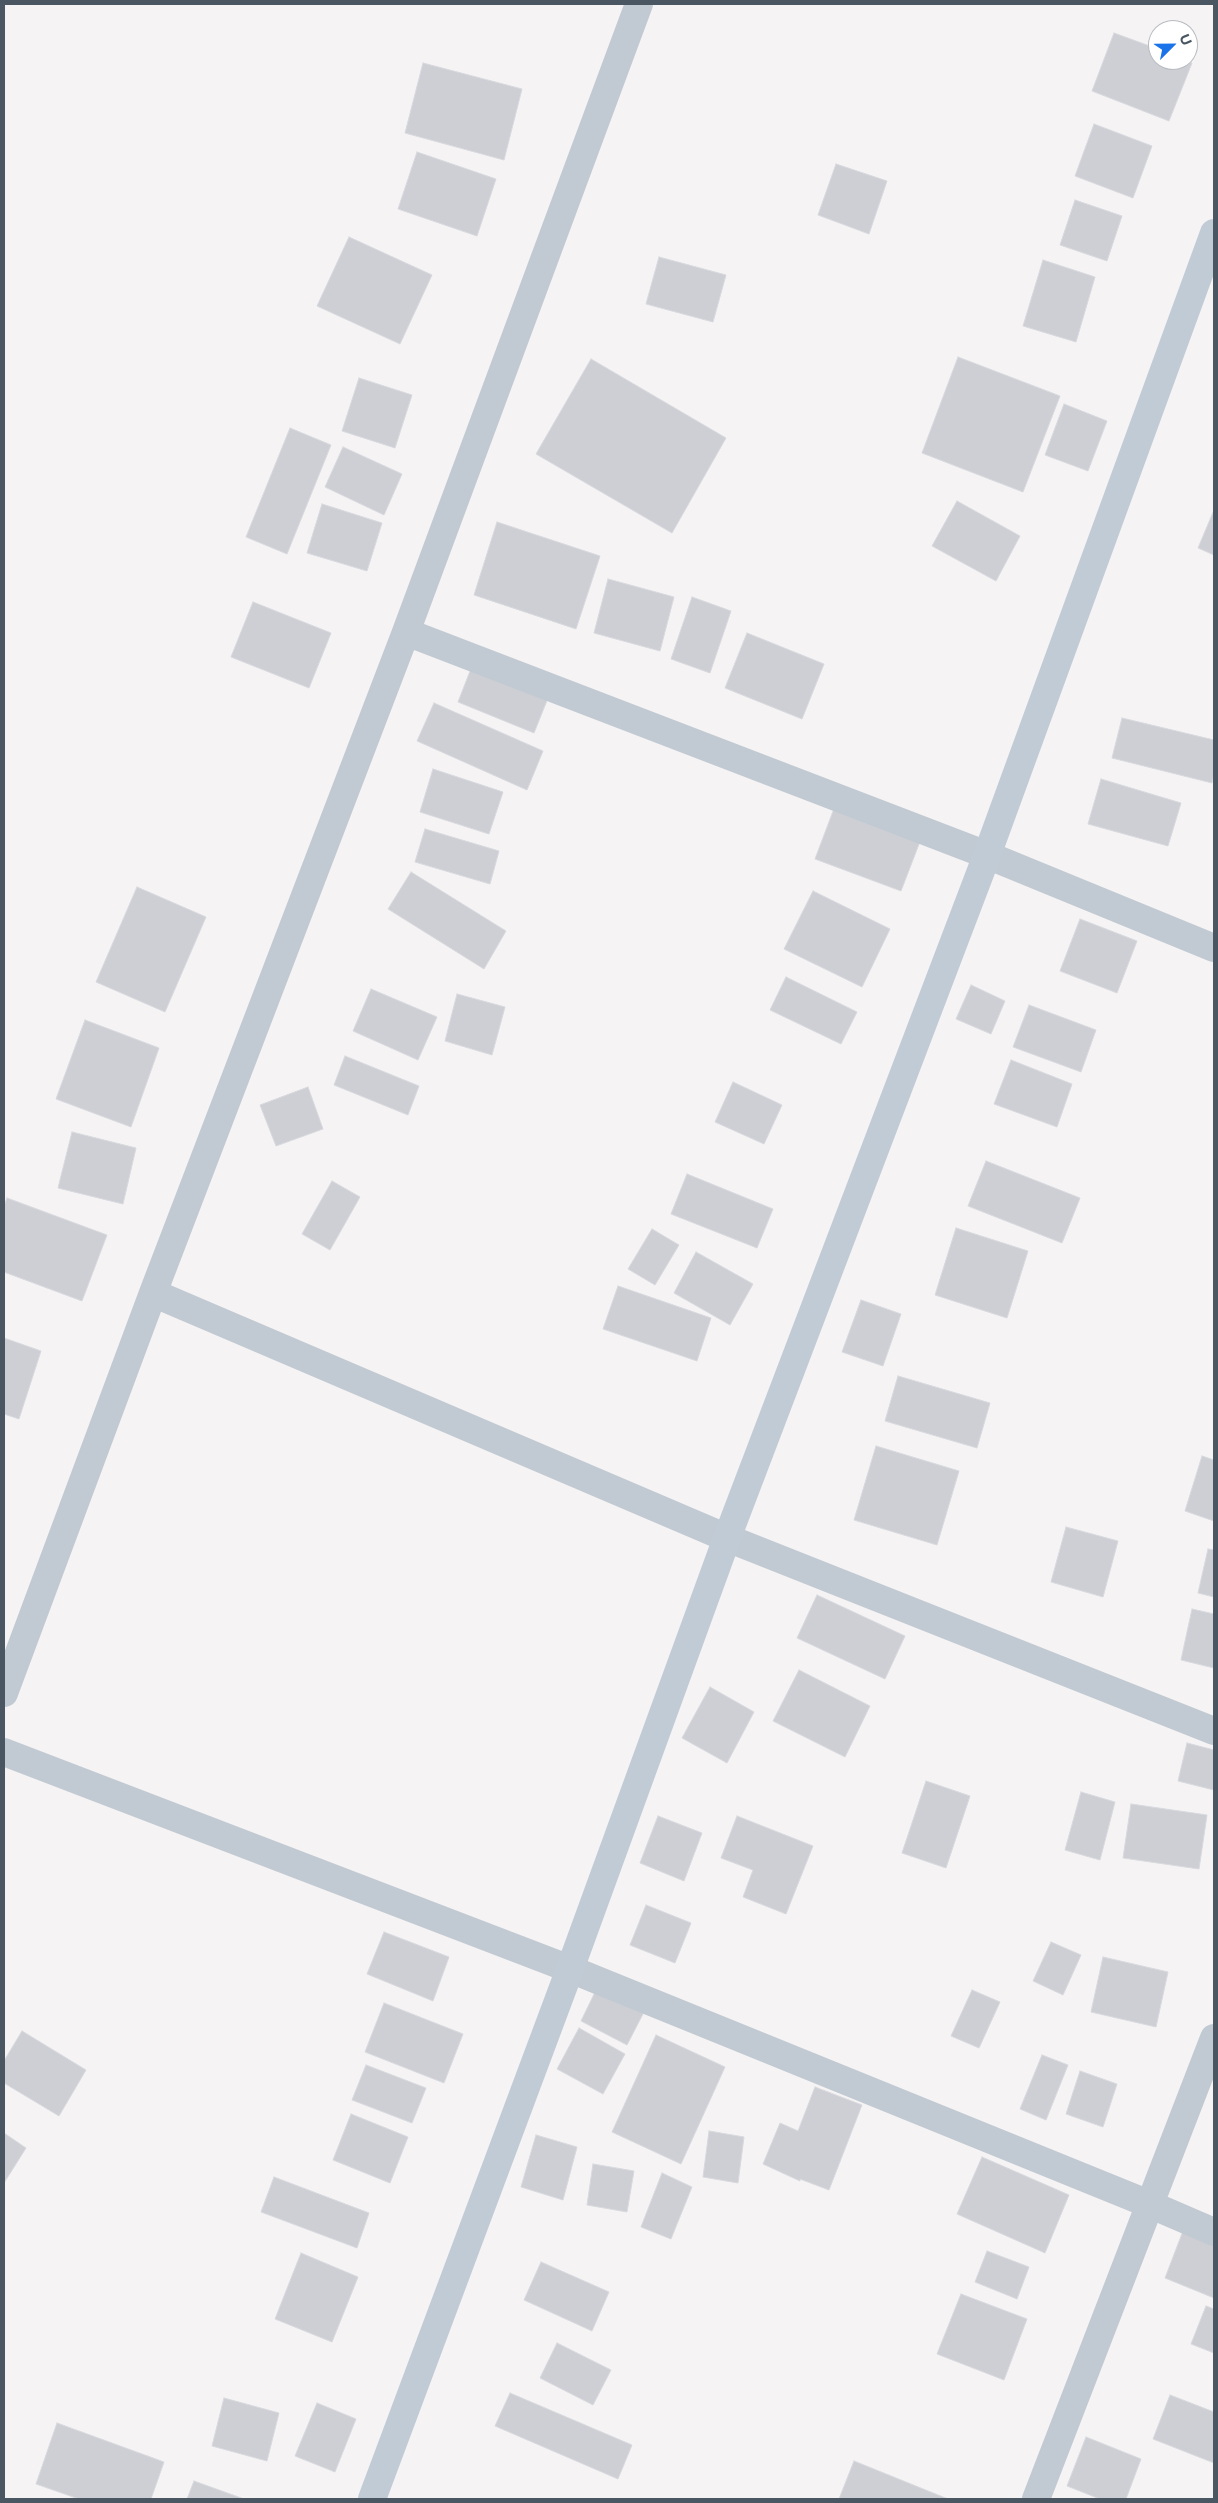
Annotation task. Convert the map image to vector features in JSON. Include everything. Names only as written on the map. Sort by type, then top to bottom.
[{"type":"main road","points":[[372,2499],[570,1970],[727,1538],[987,855],[1214,233]]},
{"type":"street","points":[[4,1693],[153,1293],[406,632],[639,4]]},
{"type":"street","points":[[406,632],[987,855],[1214,948]]},
{"type":"street","points":[[153,1293],[727,1538],[1214,1731]]},
{"type":"street","points":[[4,1752],[570,1970],[1150,2204],[1214,2232]]},
{"type":"street","points":[[1036,2499],[1214,2038]]},
{"type":"building","points":[[1114,33],[1148,45],[1148,70],[1189,70],[1169,121],[1092,91]]},
{"type":"building","points":[[423,63],[522,89],[504,160],[405,133]]},
{"type":"building","points":[[1094,124],[1152,146],[1133,198],[1075,176]]},
{"type":"building","points":[[417,152],[496,179],[477,236],[398,209]]},
{"type":"building","points":[[836,164],[887,181],[869,234],[818,215]]},
{"type":"building","points":[[1075,200],[1122,216],[1107,261],[1060,245]]},
{"type":"building","points":[[349,237],[432,275],[400,344],[317,306]]},
{"type":"building","points":[[659,257],[726,275],[713,322],[646,304]]},
{"type":"building","points":[[1043,260],[1095,277],[1076,342],[1023,326]]},
{"type":"building","points":[[958,357],[1060,396],[1023,492],[922,453]]},
{"type":"building","points":[[591,359],[726,438],[672,533],[536,454]]},
{"type":"building","points":[[359,378],[412,395],[395,448],[342,431]]},
{"type":"building","points":[[1064,404],[1107,421],[1088,471],[1045,455]]},
{"type":"building","points":[[290,428],[331,445],[287,554],[246,537]]},
{"type":"building","points":[[343,447],[402,474],[384,515],[325,487]]},
{"type":"building","points":[[957,501],[1020,536],[996,581],[932,546]]},
{"type":"building","points":[[322,504],[382,523],[367,571],[307,553]]},
{"type":"building","points":[[1214,510],[1214,555],[1198,548]]},
{"type":"building","points":[[497,522],[600,556],[576,629],[474,595]]},
{"type":"building","points":[[608,579],[674,597],[660,651],[594,633]]},
{"type":"building","points":[[692,597],[731,611],[710,673],[671,659]]},
{"type":"building","points":[[253,602],[331,633],[309,688],[231,657]]},
{"type":"building","points":[[747,633],[824,664],[802,719],[725,688]]},
{"type":"building","points":[[472,666],[548,698],[534,733],[458,702]]},
{"type":"building","points":[[434,703],[543,751],[527,790],[417,741]]},
{"type":"building","points":[[1122,718],[1214,740],[1214,773],[1212,783],[1112,758]]},
{"type":"building","points":[[433,769],[503,792],[489,834],[420,812]]},
{"type":"building","points":[[1101,779],[1181,803],[1168,846],[1088,824]]},
{"type":"building","points":[[835,806],[921,839],[901,891],[815,859]]},
{"type":"building","points":[[425,829],[499,851],[490,884],[415,862]]},
{"type":"building","points":[[411,872],[506,931],[484,969],[388,909]]},
{"type":"building","points":[[137,887],[206,917],[165,1012],[96,982]]},
{"type":"building","points":[[813,891],[890,929],[862,987],[784,949]]},
{"type":"building","points":[[1080,919],[1137,941],[1117,993],[1060,971]]},
{"type":"building","points":[[786,977],[857,1012],[841,1044],[770,1010]]},
{"type":"building","points":[[971,985],[1005,1001],[991,1034],[956,1019]]},
{"type":"building","points":[[371,989],[437,1017],[418,1060],[353,1031]]},
{"type":"building","points":[[457,994],[505,1007],[492,1055],[445,1041]]},
{"type":"building","points":[[1029,1005],[1096,1030],[1081,1072],[1013,1047]]},
{"type":"building","points":[[85,1020],[159,1048],[131,1127],[56,1099]]},
{"type":"building","points":[[345,1056],[419,1086],[408,1115],[334,1085]]},
{"type":"building","points":[[1011,1060],[1072,1084],[1057,1127],[994,1104]]},
{"type":"building","points":[[733,1082],[782,1105],[764,1144],[715,1122]]},
{"type":"building","points":[[308,1087],[323,1129],[276,1146],[260,1105]]},
{"type":"building","points":[[72,1132],[136,1148],[123,1204],[58,1188]]},
{"type":"building","points":[[986,1161],[1080,1198],[1062,1243],[968,1206]]},
{"type":"building","points":[[687,1174],[773,1209],[757,1248],[671,1214]]},
{"type":"building","points":[[332,1181],[360,1197],[330,1250],[302,1234]]},
{"type":"building","points":[[7,1198],[107,1235],[82,1301],[4,1272],[4,1206]]},
{"type":"building","points":[[956,1228],[1028,1251],[1007,1318],[935,1295]]},
{"type":"building","points":[[652,1229],[679,1245],[655,1285],[628,1269]]},
{"type":"building","points":[[696,1252],[753,1284],[730,1325],[674,1293]]},
{"type":"building","points":[[618,1286],[711,1318],[697,1361],[603,1329]]},
{"type":"building","points":[[861,1300],[901,1314],[883,1366],[842,1352]]},
{"type":"building","points":[[4,1338],[41,1351],[19,1419],[4,1414]]},
{"type":"building","points":[[898,1376],[990,1403],[977,1448],[885,1421]]},
{"type":"building","points":[[876,1446],[959,1471],[937,1545],[854,1520]]},
{"type":"building","points":[[1202,1456],[1214,1460],[1214,1521],[1185,1511]]},
{"type":"building","points":[[1066,1527],[1118,1541],[1103,1597],[1051,1582]]},
{"type":"building","points":[[1208,1549],[1214,1550],[1214,1597],[1198,1593]]},
{"type":"building","points":[[817,1595],[905,1636],[885,1679],[797,1638]]},
{"type":"building","points":[[1192,1609],[1214,1614],[1214,1668],[1181,1660]]},
{"type":"building","points":[[799,1670],[870,1706],[845,1757],[773,1721]]},
{"type":"building","points":[[710,1687],[754,1712],[727,1763],[682,1738]]},
{"type":"building","points":[[1187,1743],[1214,1750],[1214,1790],[1178,1781]]},
{"type":"building","points":[[926,1781],[970,1796],[946,1868],[902,1853]]},
{"type":"building","points":[[1081,1792],[1115,1802],[1100,1860],[1065,1850]]},
{"type":"building","points":[[1131,1804],[1207,1815],[1199,1869],[1123,1858]]},
{"type":"building","points":[[658,1816],[702,1833],[684,1881],[640,1863]]},
{"type":"building","points":[[737,1816],[813,1846],[786,1914],[743,1897],[753,1870],[721,1858]]},
{"type":"building","points":[[646,1905],[691,1923],[675,1963],[630,1945]]},
{"type":"building","points":[[384,1932],[449,1957],[433,2001],[367,1974]]},
{"type":"building","points":[[1051,1942],[1081,1955],[1063,1995],[1033,1981]]},
{"type":"building","points":[[1103,1957],[1168,1972],[1156,2027],[1091,2012]]},
{"type":"building","points":[[597,1988],[644,2012],[627,2045],[581,2021]]},
{"type":"building","points":[[972,1990],[1000,2002],[979,2048],[951,2036]]},
{"type":"building","points":[[384,2003],[463,2034],[444,2083],[365,2052]]},
{"type":"building","points":[[579,2028],[625,2054],[603,2094],[557,2069]]},
{"type":"building","points":[[22,2031],[86,2070],[59,2116],[4,2083],[4,2061]]},
{"type":"building","points":[[656,2035],[725,2067],[681,2164],[612,2132]]},
{"type":"building","points":[[1042,2055],[1068,2065],[1046,2120],[1020,2109]]},
{"type":"building","points":[[366,2065],[426,2088],[412,2123],[352,2100]]},
{"type":"building","points":[[1080,2071],[1117,2084],[1103,2127],[1066,2114]]},
{"type":"building","points":[[815,2087],[862,2105],[829,2190],[800,2179],[800,2181],[763,2164],[780,2123],[798,2131]]},
{"type":"building","points":[[351,2114],[408,2137],[390,2183],[333,2160]]},
{"type":"building","points":[[709,2131],[744,2137],[738,2183],[703,2177]]},
{"type":"building","points":[[4,2133],[26,2148],[4,2183]]},
{"type":"building","points":[[536,2135],[577,2147],[563,2200],[521,2187]]},
{"type":"building","points":[[982,2157],[1069,2195],[1045,2253],[957,2214]]},
{"type":"building","points":[[593,2164],[634,2171],[627,2212],[587,2205]]},
{"type":"building","points":[[662,2173],[692,2187],[671,2239],[641,2227]]},
{"type":"building","points":[[274,2177],[369,2213],[357,2248],[261,2212]]},
{"type":"building","points":[[1183,2231],[1214,2244],[1214,2298],[1165,2278]]},
{"type":"building","points":[[987,2251],[1029,2267],[1017,2299],[975,2282]]},
{"type":"building","points":[[301,2253],[358,2277],[332,2342],[275,2319]]},
{"type":"building","points":[[541,2262],[609,2292],[592,2331],[524,2300]]},
{"type":"building","points":[[961,2294],[1027,2319],[1004,2380],[937,2354]]},
{"type":"building","points":[[1206,2306],[1214,2309],[1214,2353],[1191,2344]]},
{"type":"building","points":[[557,2343],[611,2370],[593,2405],[540,2378]]},
{"type":"building","points":[[510,2393],[632,2445],[618,2479],[495,2426]]},
{"type":"building","points":[[1170,2395],[1214,2412],[1214,2463],[1153,2439]]},
{"type":"building","points":[[224,2398],[279,2413],[267,2461],[212,2446]]},
{"type":"building","points":[[317,2403],[356,2419],[335,2472],[295,2456]]},
{"type":"building","points":[[57,2423],[164,2462],[151,2499],[79,2499],[36,2484]]},
{"type":"building","points":[[1086,2437],[1141,2459],[1126,2499],[1100,2499],[1067,2486]]},
{"type":"building","points":[[854,2461],[948,2499],[839,2499]]},
{"type":"building","points":[[194,2481],[244,2499],[187,2499]]}]
